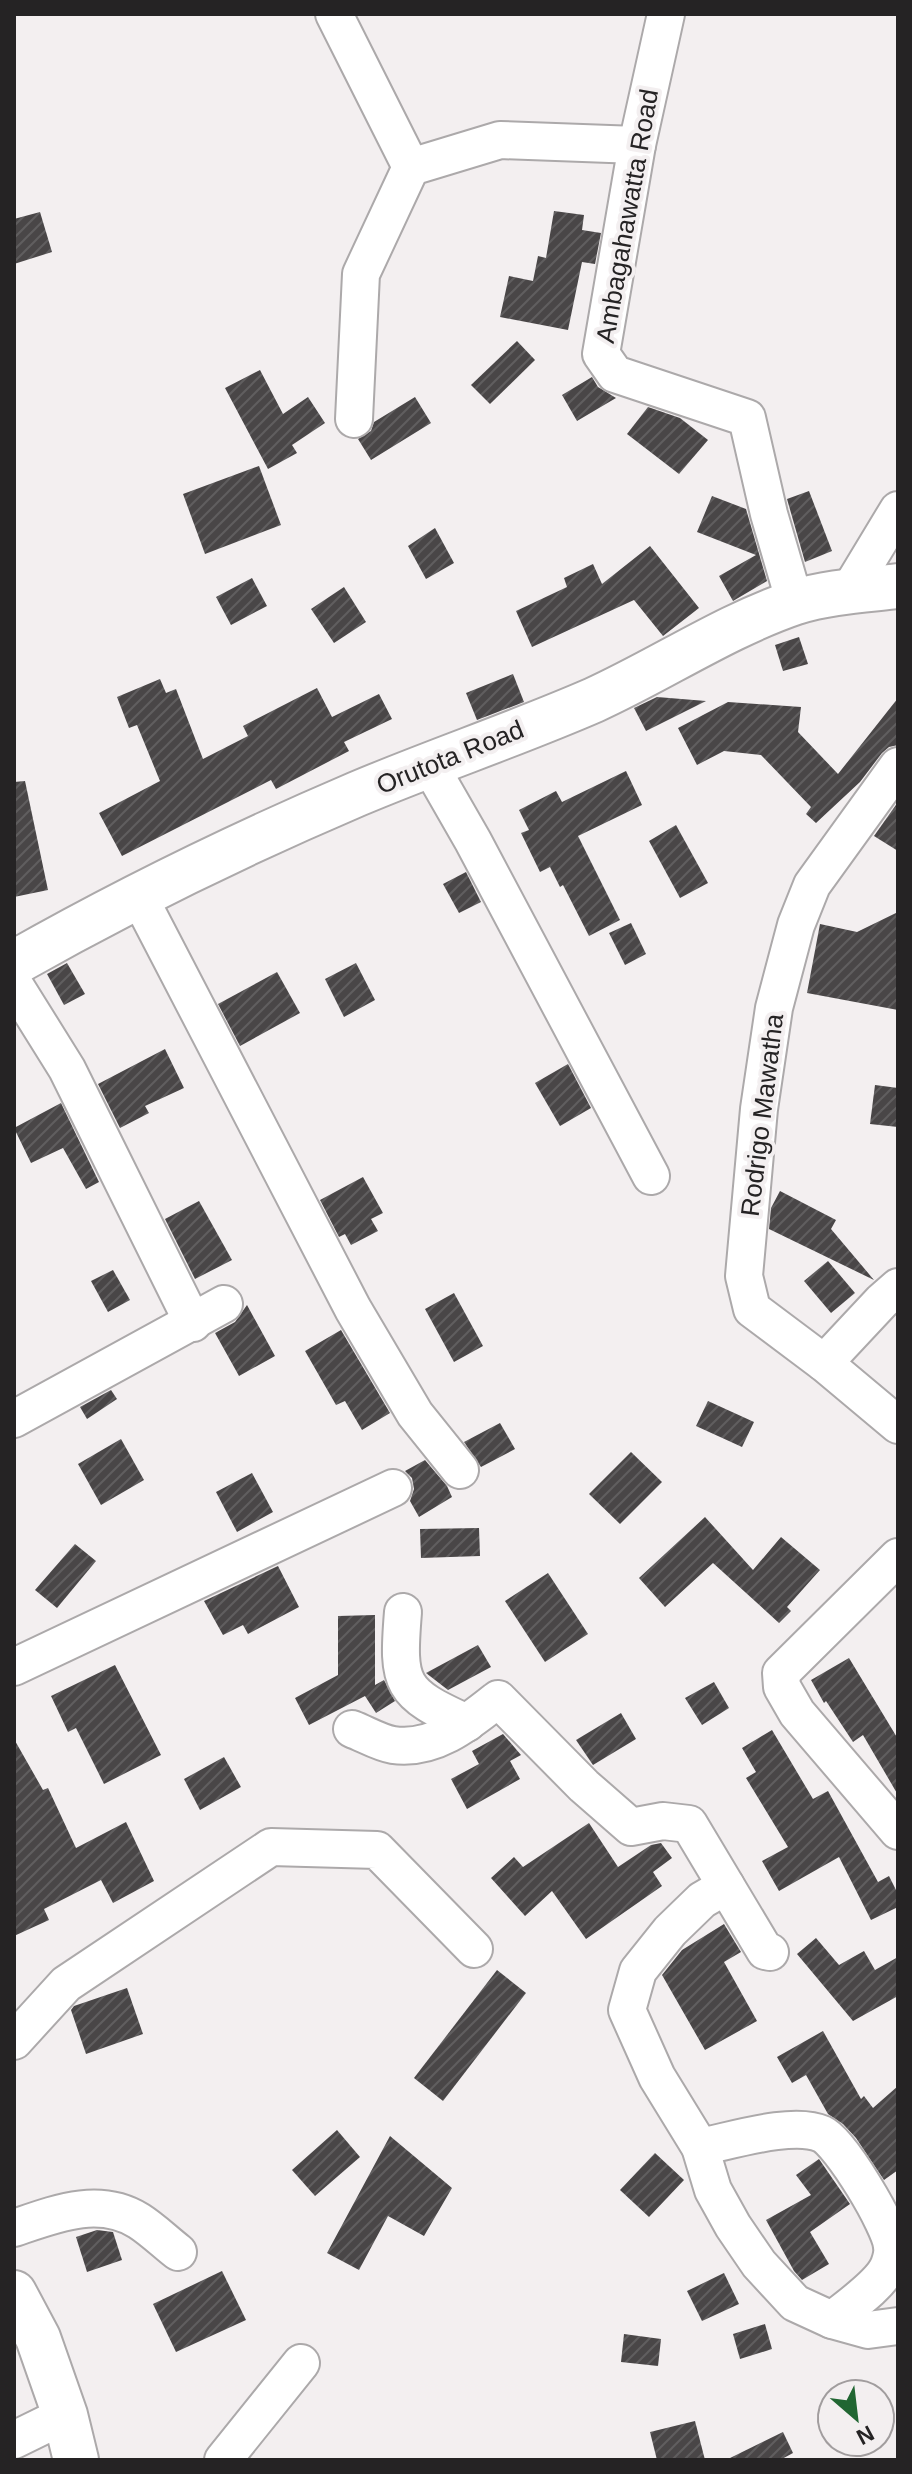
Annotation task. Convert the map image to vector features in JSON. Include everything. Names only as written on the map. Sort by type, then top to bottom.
[{"type":"main road","name":"Orutota Road","points":[[14,963],[138,895],[342,801],[595,699],[764,614],[795,603],[849,591],[898,586]]},
{"type":"main road","points":[[14,2293],[38,2338],[65,2415],[76,2460]]},
{"type":"street","points":[[334,14],[411,167]]},
{"type":"street","name":"Ambagahawatta Road","points":[[666,14],[637,145],[601,354],[615,374],[747,418],[769,514],[795,603]]},
{"type":"street","points":[[354,419],[361,274],[411,167],[500,140],[637,145]]},
{"type":"street","points":[[849,591],[898,510]]},
{"type":"street","points":[[430,766],[651,1176]]},
{"type":"street","name":"Rodrigo Mawatha","points":[[898,766],[812,885],[796,925],[774,1008],[759,1109],[744,1276],[752,1309],[824,1363],[898,1425]]},
{"type":"street","points":[[138,895],[353,1309],[415,1414],[460,1470]]},
{"type":"street","points":[[14,984],[67,1069],[193,1323]]},
{"type":"street","points":[[824,1363],[898,1287]]},
{"type":"street","points":[[14,1419],[224,1304]]},
{"type":"street","points":[[14,1667],[393,1488]]},
{"type":"street","points":[[898,1557],[781,1673],[782,1687],[797,1713],[898,1831]]},
{"type":"street","points":[[403,1612],[399,1655],[410,1691],[428,1706],[467,1723]]},
{"type":"street","points":[[352,1729],[392,1745],[430,1743],[467,1723],[498,1699],[584,1786],[631,1827],[663,1821],[689,1824],[765,1951],[770,1952]]},
{"type":"street","points":[[14,2041],[66,1984],[271,1847],[377,1850],[474,1949]]},
{"type":"street","points":[[726,1886],[702,1900],[670,1931],[638,1971],[627,2010],[657,2077],[700,2147],[713,2190],[759,2264],[795,2303],[832,2320],[868,2330],[898,2326]]},
{"type":"street","points":[[700,2147],[796,2129],[822,2134],[839,2148],[886,2226],[893,2248],[888,2268],[868,2290],[832,2320]]},
{"type":"street","points":[[14,2228],[56,2214],[101,2206],[137,2220],[178,2252]]},
{"type":"street","points":[[223,2460],[301,2363]]},
{"type":"street","points":[[14,2440],[65,2415]]},
{"type":"building","points":[[554,211],[584,215],[582,230],[601,233],[595,264],[582,262],[568,330],[500,317],[509,276],[533,281],[538,256],[546,258]]},
{"type":"building","points":[[40,212],[52,252],[14,264],[14,219]]},
{"type":"building","points":[[517,341],[535,360],[490,404],[471,385]]},
{"type":"building","points":[[260,370],[283,414],[308,397],[325,423],[292,445],[297,453],[268,469],[225,388]]},
{"type":"building","points":[[592,377],[598,387],[616,398],[577,421],[562,395]]},
{"type":"building","points":[[415,397],[431,423],[371,460],[358,439],[371,431],[374,422]]},
{"type":"building","points":[[648,407],[680,418],[708,440],[679,474],[627,434]]},
{"type":"building","points":[[259,466],[281,525],[205,554],[183,494]]},
{"type":"building","points":[[809,491],[832,551],[805,562],[787,499]]},
{"type":"building","points":[[712,496],[746,509],[767,581],[733,601],[719,576],[756,555],[697,532]]},
{"type":"building","points":[[435,528],[454,563],[426,579],[408,546]]},
{"type":"building","points":[[650,546],[699,608],[663,636],[634,600],[532,647],[516,611],[567,587],[564,578],[593,564],[602,584]]},
{"type":"building","points":[[252,578],[267,606],[231,625],[216,597]]},
{"type":"building","points":[[344,587],[366,622],[334,643],[311,609]]},
{"type":"building","points":[[799,637],[808,664],[783,671],[775,645]]},
{"type":"building","points":[[513,674],[524,702],[477,720],[466,693]]},
{"type":"building","points":[[160,679],[166,693],[176,689],[203,759],[248,736],[243,726],[317,688],[332,717],[379,694],[392,719],[344,742],[349,751],[276,789],[271,780],[122,856],[99,813],[160,781],[137,725],[129,728],[117,697]]},
{"type":"building","points":[[657,697],[706,701],[646,731],[634,708]]},
{"type":"building","points":[[898,698],[898,745],[882,753],[860,782],[816,823],[806,814],[811,807],[761,755],[724,751],[697,765],[678,728],[728,702],[801,707],[798,732],[838,774]]},
{"type":"building","points":[[626,771],[642,805],[578,836],[620,920],[589,936],[563,885],[560,887],[550,867],[540,872],[521,833],[529,830],[519,810],[556,791],[562,802]]},
{"type":"building","points":[[25,781],[48,890],[14,897],[14,782]]},
{"type":"building","points":[[898,802],[898,851],[874,836]]},
{"type":"building","points":[[676,825],[708,883],[680,898],[649,841]]},
{"type":"building","points":[[466,872],[481,902],[459,913],[443,884]]},
{"type":"building","points":[[898,912],[898,1010],[807,993],[820,924],[857,932]]},
{"type":"building","points":[[631,923],[646,954],[625,965],[609,933]]},
{"type":"building","points":[[67,963],[85,994],[64,1005],[47,974]]},
{"type":"building","points":[[356,963],[375,1000],[344,1017],[325,979]]},
{"type":"building","points":[[277,972],[300,1013],[240,1046],[218,1004]]},
{"type":"building","points":[[165,1049],[184,1088],[145,1106],[149,1113],[120,1128],[98,1084]]},
{"type":"building","points":[[568,1064],[591,1108],[560,1126],[535,1083]]},
{"type":"building","points":[[875,1085],[898,1088],[898,1127],[870,1124]]},
{"type":"building","points":[[61,1103],[99,1182],[86,1189],[63,1148],[31,1163],[14,1128]]},
{"type":"building","points":[[363,1177],[383,1213],[371,1219],[378,1231],[351,1245],[345,1234],[339,1237],[320,1200]]},
{"type":"building","points":[[780,1191],[836,1220],[831,1229],[874,1280],[769,1229],[771,1208]]},
{"type":"building","points":[[199,1201],[232,1260],[195,1279],[165,1219]]},
{"type":"building","points":[[828,1261],[855,1293],[831,1313],[804,1281]]},
{"type":"building","points":[[113,1270],[130,1300],[108,1312],[91,1281]]},
{"type":"building","points":[[454,1293],[483,1346],[454,1362],[425,1309]]},
{"type":"building","points":[[247,1305],[275,1356],[239,1376],[215,1333],[235,1322]]},
{"type":"building","points":[[341,1330],[390,1413],[362,1430],[345,1401],[336,1405],[305,1351]]},
{"type":"building","points":[[111,1390],[117,1399],[87,1419],[80,1407]]},
{"type":"building","points":[[708,1401],[754,1422],[742,1447],[696,1426]]},
{"type":"building","points":[[500,1423],[515,1449],[481,1467],[464,1442]]},
{"type":"building","points":[[121,1439],[144,1480],[101,1505],[78,1464]]},
{"type":"building","points":[[631,1452],[662,1482],[620,1524],[589,1494]]},
{"type":"building","points":[[425,1460],[447,1486],[452,1497],[419,1517],[410,1501],[414,1489],[412,1478],[405,1471]]},
{"type":"building","points":[[252,1473],[273,1512],[237,1532],[216,1492]]},
{"type":"building","points":[[705,1517],[753,1570],[781,1537],[820,1570],[787,1607],[791,1611],[779,1623],[713,1563],[665,1607],[639,1578]]},
{"type":"building","points":[[479,1528],[480,1556],[421,1558],[420,1529]]},
{"type":"building","points":[[75,1544],[96,1561],[57,1608],[35,1590]]},
{"type":"building","points":[[278,1566],[299,1607],[248,1634],[243,1625],[223,1635],[204,1601]]},
{"type":"building","points":[[548,1573],[588,1634],[545,1662],[505,1601]]},
{"type":"building","points":[[375,1615],[375,1685],[384,1680],[395,1701],[376,1713],[365,1696],[309,1725],[295,1698],[338,1675],[338,1616]]},
{"type":"building","points":[[478,1645],[491,1667],[448,1690],[426,1673]]},
{"type":"building","points":[[849,1658],[898,1739],[898,1795],[863,1735],[853,1742],[811,1680]]},
{"type":"building","points":[[115,1665],[161,1755],[104,1784],[76,1728],[68,1732],[51,1696]]},
{"type":"building","points":[[714,1682],[729,1708],[702,1725],[685,1698]]},
{"type":"building","points":[[621,1713],[636,1739],[593,1765],[576,1740]]},
{"type":"building","points":[[772,1730],[813,1799],[828,1791],[878,1882],[889,1876],[898,1894],[898,1907],[871,1920],[839,1857],[779,1891],[762,1861],[788,1847],[746,1778],[756,1772],[742,1748]]},
{"type":"building","points":[[503,1734],[521,1755],[510,1761],[520,1779],[467,1809],[451,1779],[479,1764],[472,1751]]},
{"type":"building","points":[[14,1739],[43,1790],[48,1788],[76,1848],[126,1822],[154,1881],[113,1903],[101,1880],[44,1909],[49,1920],[14,1936]]},
{"type":"building","points":[[224,1757],[241,1787],[200,1810],[184,1779]]},
{"type":"building","points":[[589,1823],[618,1867],[651,1845],[661,1843],[672,1858],[653,1872],[662,1886],[586,1939],[552,1891],[525,1916],[491,1878],[514,1857],[523,1867]]},
{"type":"building","points":[[724,1924],[741,1952],[724,1962],[757,2021],[705,2050],[662,1975],[682,1950]]},
{"type":"building","points":[[816,1938],[839,1965],[864,1951],[875,1970],[898,1957],[898,1996],[853,2021],[797,1954]]},
{"type":"building","points":[[497,1970],[526,1993],[443,2101],[414,2078]]},
{"type":"building","points":[[127,1988],[143,2034],[86,2054],[71,2010],[74,2006]]},
{"type":"building","points":[[823,2031],[861,2099],[864,2096],[873,2108],[898,2086],[898,2170],[884,2180],[856,2138],[828,2114],[806,2075],[792,2083],[777,2057]]},
{"type":"building","points":[[337,2130],[360,2157],[315,2196],[292,2170]]},
{"type":"building","points":[[390,2136],[452,2188],[424,2236],[388,2216],[359,2270],[327,2253]]},
{"type":"building","points":[[655,2153],[684,2180],[649,2217],[620,2190]]},
{"type":"building","points":[[819,2159],[850,2204],[810,2232],[829,2264],[802,2280],[766,2220],[811,2195],[796,2175]]},
{"type":"building","points":[[97,2230],[113,2232],[122,2260],[87,2272],[76,2237]]},
{"type":"building","points":[[222,2271],[246,2320],[176,2352],[153,2304]]},
{"type":"building","points":[[724,2273],[739,2304],[702,2321],[687,2291]]},
{"type":"building","points":[[765,2324],[772,2349],[740,2359],[733,2334]]},
{"type":"building","points":[[624,2334],[661,2339],[658,2366],[621,2362]]},
{"type":"building","points":[[695,2421],[705,2460],[657,2460],[650,2432]]},
{"type":"building","points":[[783,2432],[793,2453],[780,2460],[726,2460]]}]
